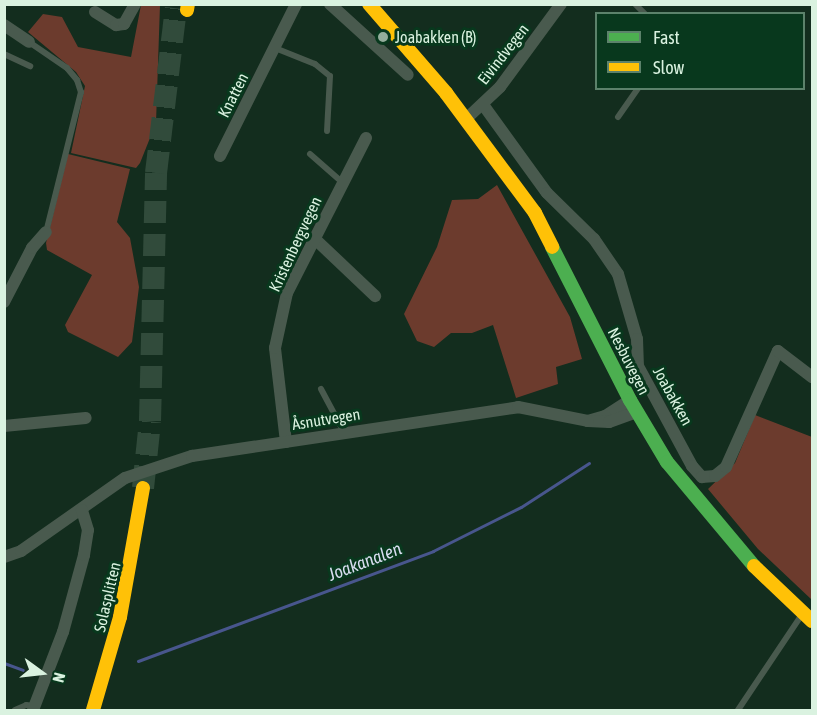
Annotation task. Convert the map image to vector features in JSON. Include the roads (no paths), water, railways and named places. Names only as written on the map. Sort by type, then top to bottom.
[{"type":"main road","name":"Nesbuvegen","points":[[369,4],[423,61]]},
{"type":"main road","name":"Nesbuvegen","points":[[386,4],[423,61],[535,213],[630,400],[706,515],[757,572],[808,617]]},
{"type":"main road","name":"Solasplitten","points":[[93,711],[120,617],[143,488]]},
{"type":"main road","points":[[151,530],[158,489]]},
{"type":"main road","name":"Solasplitten","points":[[106,711],[144,571]]},
{"type":"street","points":[[95,12],[116,25],[124,24],[135,4]]},
{"type":"street","name":"Knatten","points":[[220,156],[296,4]]},
{"type":"street","points":[[330,4],[405,78],[423,61]]},
{"type":"street","name":"Eivindvegen","points":[[466,119],[484,106],[561,4]]},
{"type":"street","points":[[4,25],[30,42]]},
{"type":"street","name":"Joabakken","points":[[484,106],[547,193],[594,239],[618,274],[637,339],[638,366],[702,477],[715,476],[726,467],[778,351],[813,377]]},
{"type":"street","name":"Kristenbergvegen","points":[[286,441],[275,348],[287,294],[366,138]]},
{"type":"street","points":[[4,302],[32,248],[46,232]]},
{"type":"street","points":[[315,239],[375,296]]},
{"type":"street","points":[[588,421],[605,416],[630,400]]},
{"type":"street","name":"Åsnutvegen","points":[[4,557],[21,551],[125,478],[164,462],[286,441],[518,407],[588,421],[609,422],[637,412]]},
{"type":"street","points":[[4,426],[86,418]]},
{"type":"street","points":[[34,708],[63,632],[84,555],[88,530],[82,510]]},
{"type":"lane","points":[[30,42],[67,68],[77,80],[81,92],[46,232]]},
{"type":"lane","points":[[275,48],[315,64],[330,76],[327,131]]},
{"type":"lane","points":[[4,54],[30,66]]},
{"type":"lane","points":[[618,117],[637,90]]},
{"type":"lane","points":[[310,154],[343,183]]},
{"type":"lane","points":[[321,389],[345,432]]},
{"type":"lane","points":[[738,711],[778,646],[808,617]]},
{"type":"lane","points":[[15,711],[26,705],[34,708]]},
{"type":"waterway","name":"Joakanalen","points":[[138,661],[433,551],[521,507],[589,463]]},
{"type":"waterway","name":"Joakanalen","points":[[4,663],[23,670]]},
{"type":"tunnel","points":[[143,488],[150,421],[156,173],[176,8]]},
{"type":"place","name":"Joabakken (B)","points":[[383,37]]}]
